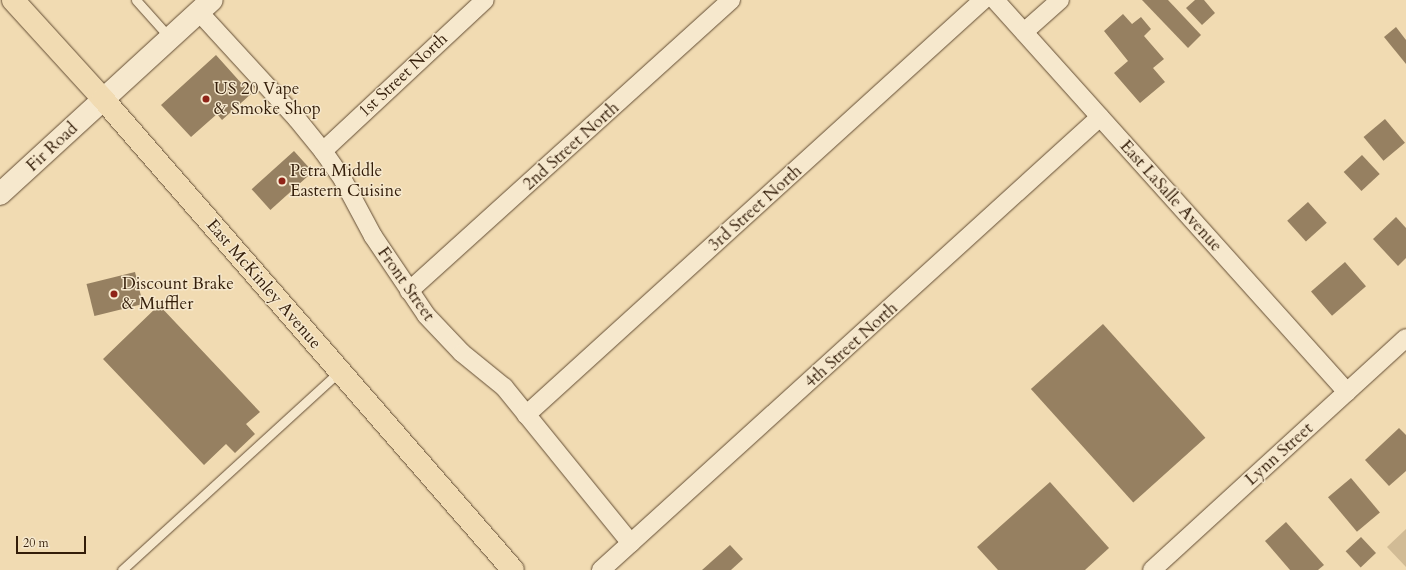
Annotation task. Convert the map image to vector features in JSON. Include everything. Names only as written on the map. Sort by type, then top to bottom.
[{"type":"main road","name":"East McKinley Avenue","points":[[13,0],[103,99],[513,570]]},
{"type":"street","name":"1st Street North","points":[[322,151],[485,0]]},
{"type":"street","name":"2nd Street North","points":[[409,291],[731,0]]},
{"type":"street","name":"3rd Street North","points":[[526,415],[983,0]]},
{"type":"street","name":"East LaSalle Avenue","points":[[995,0],[1347,392]]},
{"type":"street","points":[[1024,32],[1060,0]]},
{"type":"street","name":"Fir Road","points":[[0,194],[205,6]]},
{"type":"street","name":"Front Street","points":[[205,6],[322,151],[409,291],[443,335],[504,387],[631,542]]},
{"type":"street","name":"4th Street North","points":[[601,570],[1100,118]]},
{"type":"street","name":"Lynn Street","points":[[1152,570],[1406,338]]},
{"type":"lane","points":[[136,0],[170,38]]},
{"type":"lane","points":[[122,570],[340,371]]},
{"type":"shaded area","points":[[1406,529],[1406,567],[1387,547]]},
{"type":"building","points":[[1142,0],[1168,0],[1201,35],[1188,48]]},
{"type":"building","points":[[1195,0],[1204,0],[1215,13],[1202,25],[1186,8]]},
{"type":"building","points":[[1123,14],[1132,24],[1141,17],[1151,29],[1144,36],[1164,59],[1153,68],[1165,82],[1140,103],[1114,73],[1128,61],[1104,31]]},
{"type":"building","points":[[1396,27],[1406,40],[1406,64],[1384,37]]},
{"type":"building","name":"US 20 Vape & Smoke Shop","points":[[216,55],[251,94],[222,120],[217,114],[191,137],[161,105]]},
{"type":"building","points":[[1385,119],[1405,143],[1383,161],[1364,137]]},
{"type":"building","name":"Petra Middle Eastern Cuisine","points":[[294,151],[313,172],[270,210],[252,189]]},
{"type":"building","points":[[1362,155],[1380,174],[1361,191],[1344,172]]},
{"type":"building","points":[[1308,202],[1327,223],[1306,242],[1287,221]]},
{"type":"building","points":[[1396,217],[1406,228],[1406,258],[1398,266],[1373,239]]},
{"type":"building","points":[[1345,262],[1366,286],[1332,316],[1311,292]]},
{"type":"building","name":"Discount Brake & Muffler","points":[[135,272],[143,304],[94,316],[86,284]]},
{"type":"building","points":[[159,305],[260,412],[246,424],[255,434],[235,453],[226,444],[204,465],[103,359]]},
{"type":"building","points":[[1103,324],[1205,438],[1133,503],[1031,389]]},
{"type":"building","points":[[1399,428],[1406,435],[1406,471],[1389,486],[1365,460]]},
{"type":"building","points":[[1351,478],[1380,512],[1357,532],[1328,497]]},
{"type":"building","points":[[1050,482],[1109,548],[1085,570],[998,570],[977,547]]},
{"type":"building","points":[[1286,522],[1324,565],[1318,570],[1290,570],[1265,541]]},
{"type":"building","points":[[1361,537],[1376,553],[1361,567],[1346,551]]},
{"type":"building","points":[[730,545],[743,559],[731,570],[702,570]]},
{"type":"place","name":"US 20 Vape & Smoke Shop","points":[[206,99]]},
{"type":"place","name":"Petra Middle Eastern Cuisine","points":[[282,181]]},
{"type":"place","name":"Discount Brake & Muffler","points":[[114,294]]}]
